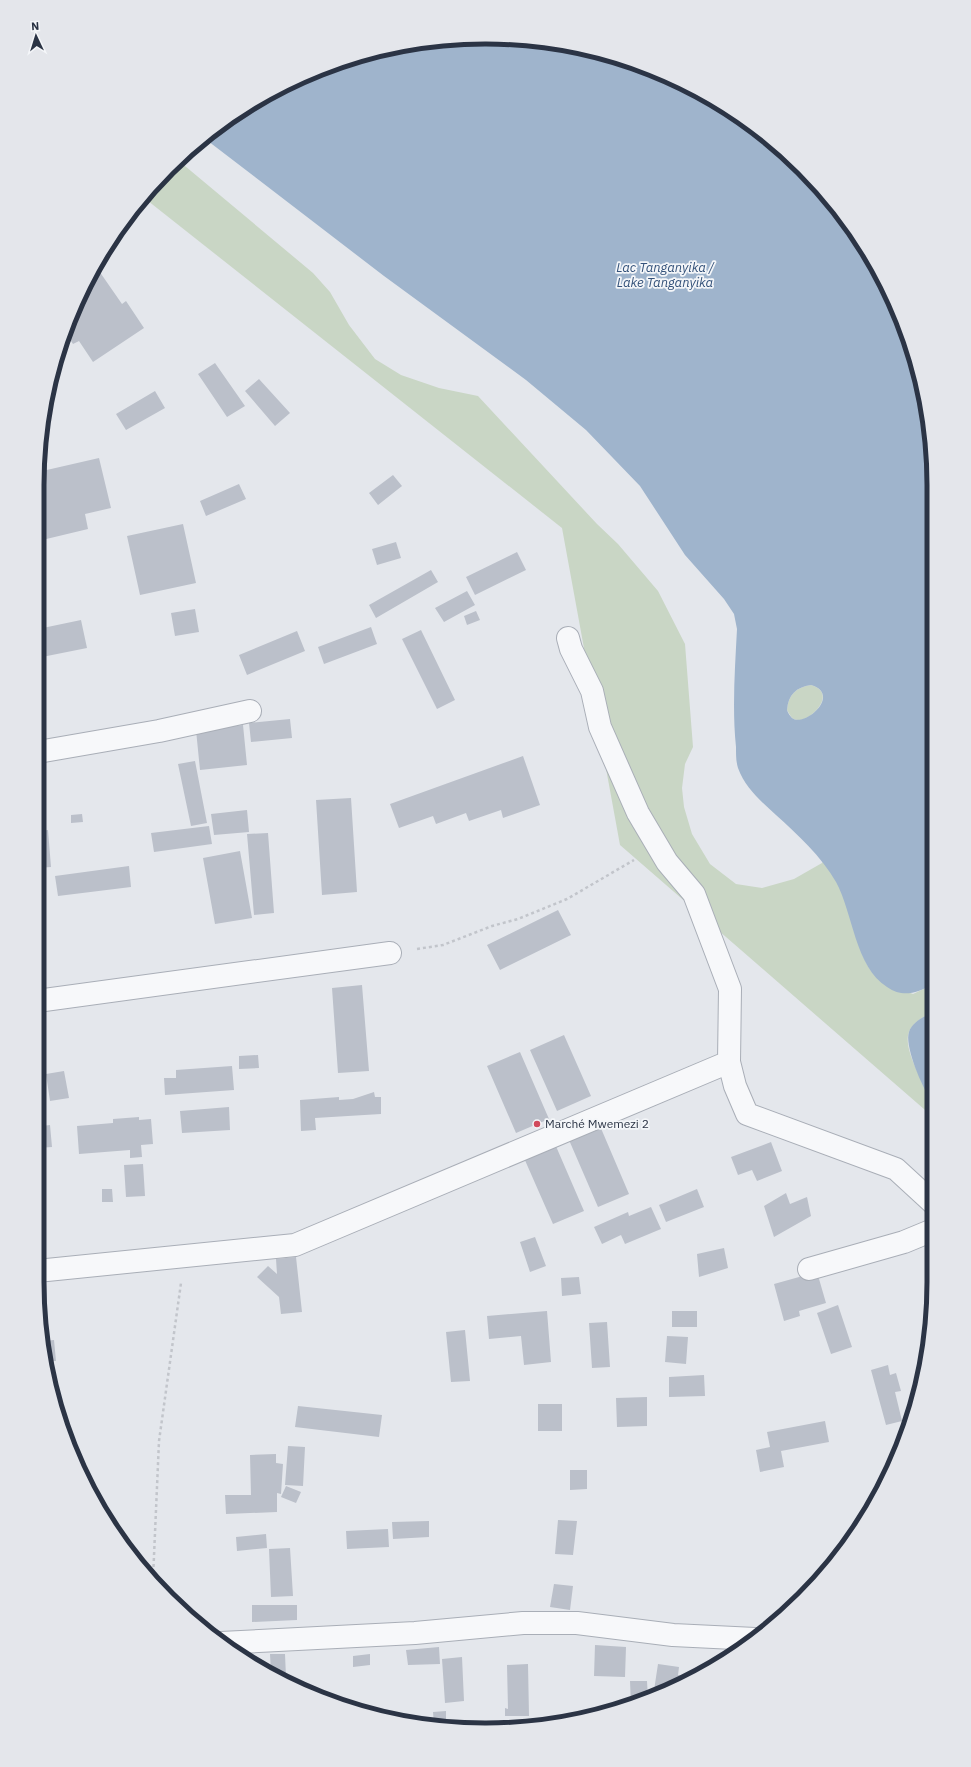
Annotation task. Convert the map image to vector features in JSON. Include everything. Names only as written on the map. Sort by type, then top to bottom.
[{"type":"street","points":[[568,638],[570,649],[592,691],[603,734],[638,813],[667,862],[694,894],[730,989],[729,1062],[735,1086],[747,1114],[896,1169],[927,1197]]},
{"type":"street","points":[[44,751],[159,731],[250,711]]},
{"type":"street","points":[[44,1000],[390,953]]},
{"type":"street","points":[[44,1270],[295,1245],[729,1062]]},
{"type":"street","points":[[809,1270],[904,1242],[927,1232]]},
{"type":"street","points":[[230,1642],[415,1633],[523,1623],[578,1623],[673,1635],[745,1639]]},
{"type":"path","points":[[390,953],[443,945],[492,926],[518,919],[566,899],[658,847]]},
{"type":"path","points":[[153,1572],[159,1441],[185,1255]]},
{"type":"green space","points":[[183,164],[313,273],[330,292],[349,325],[375,359],[401,375],[439,388],[478,396],[597,524],[618,544],[658,591],[685,644],[693,747],[685,764],[682,788],[684,807],[692,834],[710,864],[736,884],[762,888],[794,879],[822,863],[844,821],[859,945],[863,957],[878,978],[893,986],[913,994],[927,987],[927,1015],[913,1025],[909,1032],[908,1039],[911,1057],[927,1091],[927,1112],[620,845],[562,528],[148,201]]},
{"type":"green space","points":[[811,685],[819,689],[822,694],[820,706],[815,712],[803,719],[794,719],[787,710],[791,696],[797,690]]},
{"type":"water","name":"Lac Tanganyika / Lake Tanganyika","points":[[486,44],[543,48],[572,52],[627,67],[681,90],[706,103],[731,118],[777,154],[798,173],[836,217],[853,240],[868,265],[893,317],[904,344],[912,371],[919,399],[923,428],[927,486],[927,987],[915,992],[904,993],[887,987],[876,978],[868,967],[861,953],[842,895],[836,882],[824,864],[809,846],[759,799],[745,782],[738,768],[736,758],[734,703],[737,629],[734,614],[724,599],[685,555],[640,486],[586,430],[526,380],[384,276],[209,142],[240,118],[290,90],[344,67],[371,59],[399,52],[457,45]],"holes":[[[811,685],[820,689],[823,695],[822,702],[818,709],[805,718],[798,720],[792,718],[787,710],[791,696],[801,688]]]},
{"type":"water","points":[[927,1015],[927,1093],[915,1068],[908,1039],[911,1028]]},
{"type":"building","points":[[100,272],[122,304],[126,301],[144,328],[93,362],[79,341],[73,344],[69,338]]},
{"type":"building","points":[[215,363],[245,406],[227,417],[198,374]]},
{"type":"building","points":[[259,379],[290,413],[275,426],[245,391]]},
{"type":"building","points":[[155,391],[165,408],[126,430],[116,414]]},
{"type":"building","points":[[99,458],[111,508],[85,514],[88,529],[44,540],[45,471]]},
{"type":"building","points":[[393,475],[402,486],[378,505],[369,493]]},
{"type":"building","points":[[239,484],[246,499],[206,516],[200,501]]},
{"type":"building","points":[[183,524],[196,583],[140,595],[127,536]]},
{"type":"building","points":[[396,542],[401,558],[377,565],[372,549]]},
{"type":"building","points":[[517,552],[526,570],[475,595],[466,577]]},
{"type":"building","points":[[431,570],[438,582],[376,618],[369,605]]},
{"type":"building","points":[[467,591],[475,605],[444,622],[435,608]]},
{"type":"building","points":[[195,609],[199,632],[175,636],[171,613]]},
{"type":"building","points":[[476,611],[480,620],[467,625],[464,616]]},
{"type":"building","points":[[81,620],[87,648],[44,657],[44,628]]},
{"type":"building","points":[[371,627],[377,644],[324,664],[318,647]]},
{"type":"building","points":[[421,630],[455,700],[437,709],[402,639]]},
{"type":"building","points":[[297,631],[305,651],[247,675],[239,655]]},
{"type":"building","points":[[290,719],[292,738],[251,742],[249,723]]},
{"type":"building","points":[[243,725],[247,765],[200,770],[196,730]]},
{"type":"building","points":[[523,756],[540,805],[503,818],[501,810],[469,821],[466,813],[436,824],[433,816],[399,828],[390,804]]},
{"type":"building","points":[[195,761],[207,823],[191,826],[178,764]]},
{"type":"building","points":[[351,798],[357,892],[322,895],[316,800]]},
{"type":"building","points":[[247,810],[249,832],[214,835],[211,814]]},
{"type":"building","points":[[82,814],[83,822],[71,823],[71,815]]},
{"type":"building","points":[[209,826],[212,844],[154,852],[151,833]]},
{"type":"building","points":[[44,830],[48,830],[51,867],[44,868]]},
{"type":"building","points":[[268,833],[274,913],[254,915],[247,834]]},
{"type":"building","points":[[240,851],[252,918],[215,924],[203,858]]},
{"type":"building","points":[[129,866],[131,887],[58,896],[55,876]]},
{"type":"building","points":[[558,910],[571,935],[500,970],[487,945]]},
{"type":"building","points":[[362,985],[369,1071],[338,1073],[332,988]]},
{"type":"building","points":[[564,1035],[591,1096],[557,1111],[530,1050]]},
{"type":"building","points":[[520,1052],[549,1119],[516,1133],[487,1066]]},
{"type":"building","points":[[258,1055],[259,1068],[239,1069],[239,1056]]},
{"type":"building","points":[[232,1066],[234,1090],[165,1095],[164,1078],[176,1078],[176,1070]]},
{"type":"building","points":[[64,1071],[69,1098],[50,1101],[46,1074]]},
{"type":"building","points":[[374,1092],[375,1097],[381,1097],[381,1114],[315,1118],[316,1130],[301,1131],[300,1100],[339,1097],[339,1100],[353,1099]]},
{"type":"building","points":[[229,1107],[230,1130],[182,1133],[180,1111]]},
{"type":"building","points":[[139,1117],[139,1120],[151,1119],[153,1144],[141,1145],[142,1157],[130,1158],[130,1150],[79,1154],[77,1126],[113,1123],[113,1119]]},
{"type":"building","points":[[50,1125],[52,1147],[44,1148],[44,1126]]},
{"type":"building","points":[[600,1126],[629,1194],[598,1207],[569,1140]]},
{"type":"building","points":[[771,1142],[782,1171],[757,1181],[752,1170],[738,1175],[731,1157]]},
{"type":"building","points":[[555,1144],[584,1211],[553,1224],[524,1158]]},
{"type":"building","points":[[143,1164],[145,1196],[126,1197],[124,1165]]},
{"type":"building","points":[[102,1189],[112,1189],[113,1202],[102,1202]]},
{"type":"building","points":[[697,1189],[704,1207],[666,1222],[659,1205]]},
{"type":"building","points":[[786,1193],[790,1204],[807,1197],[811,1216],[774,1237],[764,1206]]},
{"type":"building","points":[[651,1207],[661,1229],[625,1244],[621,1235],[602,1244],[594,1227],[628,1212],[629,1216]]},
{"type":"building","points":[[535,1237],[546,1266],[530,1272],[520,1242]]},
{"type":"building","points":[[724,1248],[728,1268],[699,1277],[697,1254]]},
{"type":"building","points":[[296,1257],[302,1312],[281,1314],[279,1297],[257,1277],[268,1266],[277,1274],[276,1259]]},
{"type":"building","points":[[817,1272],[826,1303],[799,1311],[800,1316],[784,1321],[774,1284]]},
{"type":"building","points":[[579,1277],[581,1294],[562,1296],[561,1278]]},
{"type":"building","points":[[838,1305],[852,1347],[831,1354],[817,1313]]},
{"type":"building","points":[[547,1311],[551,1362],[524,1365],[521,1336],[489,1339],[487,1316]]},
{"type":"building","points":[[672,1311],[697,1311],[697,1327],[672,1327]]},
{"type":"building","points":[[607,1322],[610,1367],[592,1368],[589,1323]]},
{"type":"building","points":[[465,1330],[470,1381],[451,1382],[446,1332]]},
{"type":"building","points":[[667,1336],[688,1337],[686,1364],[665,1362]]},
{"type":"building","points":[[54,1340],[56,1361],[51,1361],[48,1341]]},
{"type":"building","points":[[888,1365],[890,1375],[896,1373],[901,1391],[895,1392],[902,1421],[886,1425],[871,1370]]},
{"type":"building","points":[[704,1375],[705,1396],[669,1397],[669,1377]]},
{"type":"building","points":[[647,1397],[647,1426],[617,1427],[616,1398]]},
{"type":"building","points":[[538,1404],[562,1404],[562,1431],[538,1431]]},
{"type":"building","points":[[298,1406],[382,1415],[379,1437],[295,1427]]},
{"type":"building","points":[[825,1421],[829,1442],[781,1451],[784,1467],[760,1472],[756,1450],[770,1447],[767,1432]]},
{"type":"building","points":[[288,1446],[305,1447],[303,1486],[285,1485]]},
{"type":"building","points":[[276,1454],[276,1463],[283,1464],[281,1494],[277,1493],[277,1512],[226,1514],[225,1495],[251,1495],[250,1455]]},
{"type":"building","points":[[570,1470],[587,1470],[587,1489],[570,1490]]},
{"type":"building","points":[[286,1486],[301,1492],[296,1503],[281,1497]]},
{"type":"building","points":[[558,1520],[577,1521],[573,1555],[555,1554]]},
{"type":"building","points":[[429,1521],[429,1537],[393,1539],[392,1522]]},
{"type":"building","points":[[388,1529],[389,1547],[347,1549],[346,1531]]},
{"type":"building","points":[[266,1534],[267,1548],[237,1551],[236,1537]]},
{"type":"building","points":[[290,1548],[293,1596],[271,1597],[269,1549]]},
{"type":"building","points":[[554,1584],[573,1586],[570,1610],[550,1607]]},
{"type":"building","points":[[252,1605],[297,1605],[297,1620],[252,1622]]},
{"type":"building","points":[[595,1645],[626,1647],[625,1677],[594,1676]]},
{"type":"building","points":[[439,1647],[440,1664],[408,1665],[406,1650]]},
{"type":"building","points":[[270,1654],[285,1654],[286,1675],[271,1667]]},
{"type":"building","points":[[370,1654],[370,1665],[353,1667],[353,1656]]},
{"type":"building","points":[[462,1657],[464,1701],[445,1703],[442,1659]]},
{"type":"building","points":[[528,1664],[529,1716],[505,1716],[505,1708],[508,1709],[507,1665]]},
{"type":"building","points":[[658,1664],[679,1667],[678,1675],[683,1676],[654,1689]]},
{"type":"building","points":[[630,1681],[647,1681],[648,1692],[631,1698]]},
{"type":"building","points":[[446,1711],[446,1721],[434,1720],[433,1712]]},
{"type":"place","name":"Marché Mwemezi 2","points":[[537,1124]]}]
